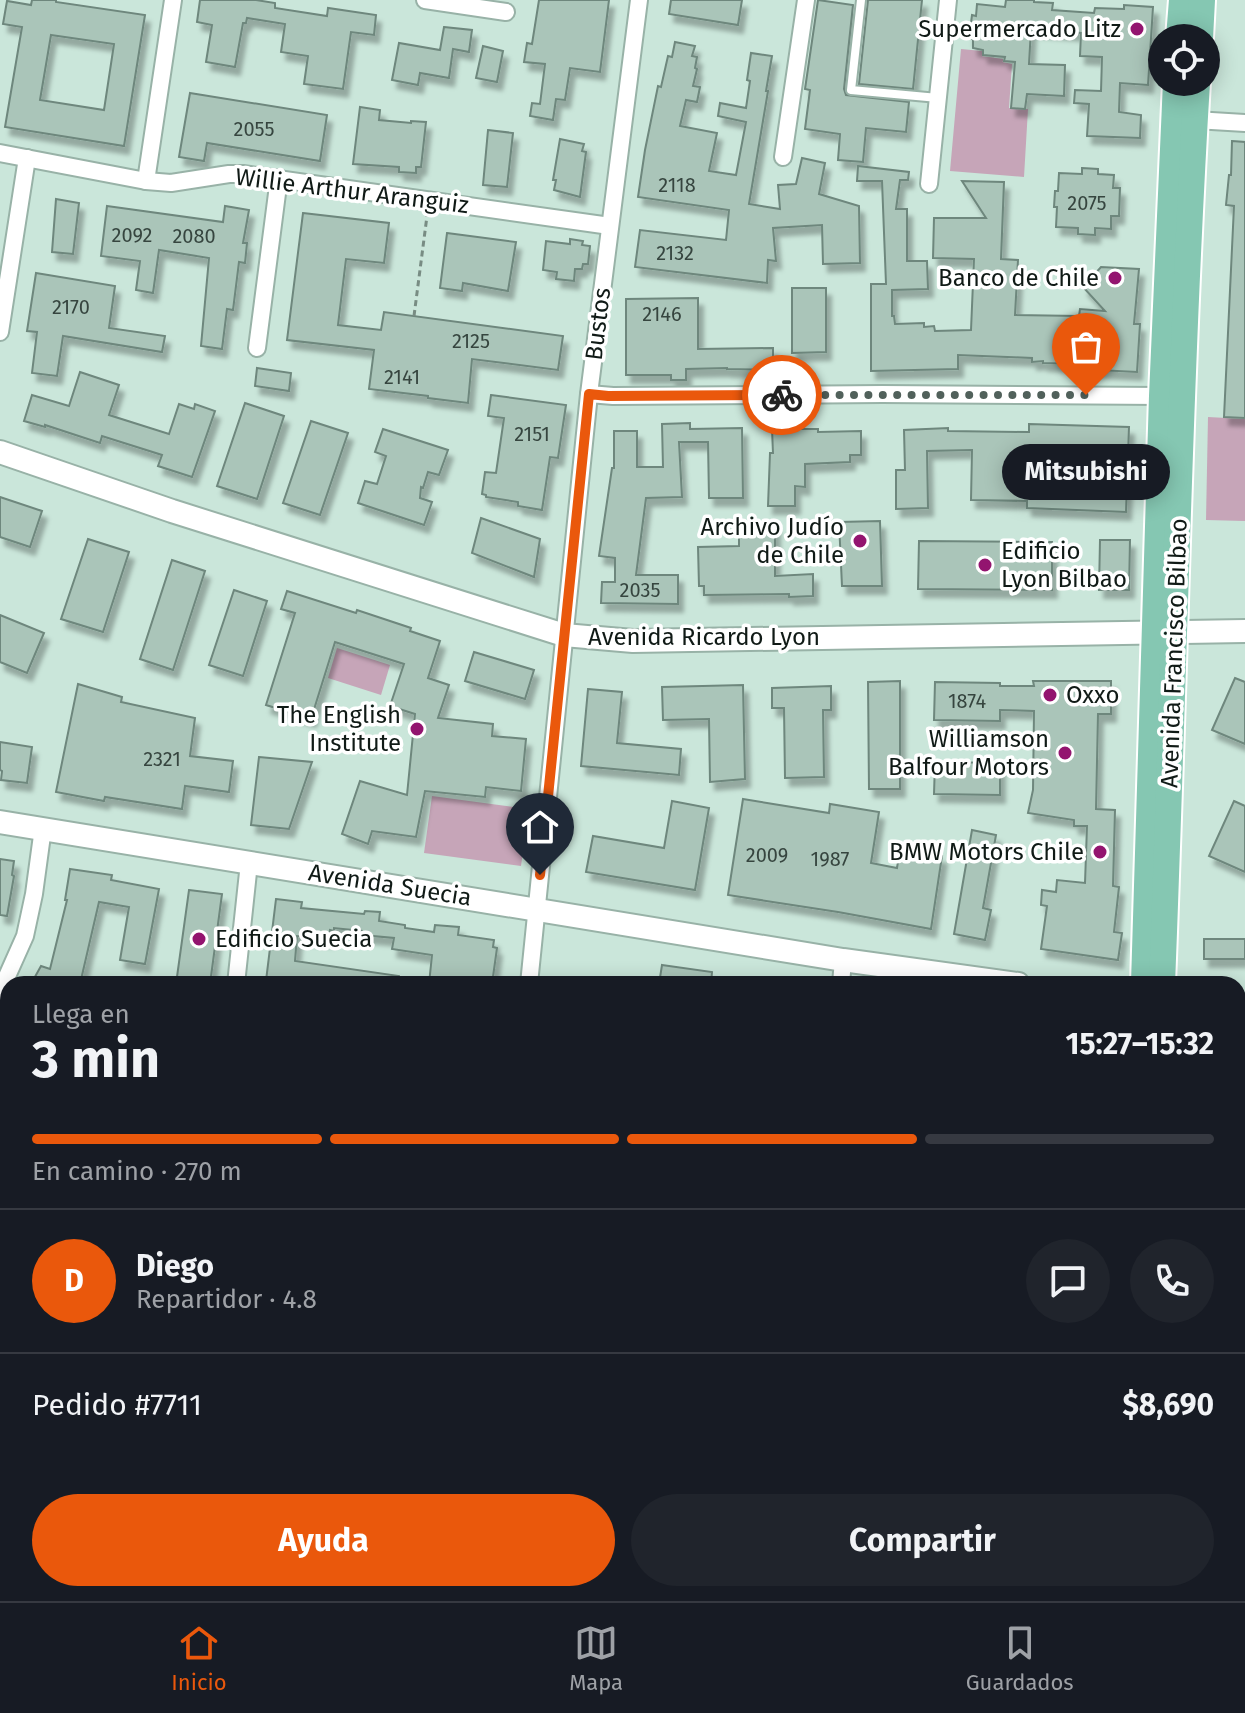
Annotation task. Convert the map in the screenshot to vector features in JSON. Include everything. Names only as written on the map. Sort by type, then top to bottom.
[{"type":"main road","points":[[1180,24],[1182,0]]},
{"type":"main road","points":[[1201,24],[1202,0]]},
{"type":"main road","name":"Avenida Francisco Bilbao","points":[[1162,976],[1165,632],[1162,396],[1175,96]]},
{"type":"main road","name":"Avenida Francisco Bilbao","points":[[1144,976],[1196,96]]},
{"type":"street","points":[[146,181],[173,0]]},
{"type":"street","points":[[425,0],[506,12]]},
{"type":"street","name":"Bustos","points":[[530,976],[589,394],[639,0]]},
{"type":"street","points":[[783,157],[806,0]]},
{"type":"street","points":[[929,184],[948,0]]},
{"type":"street","points":[[1195,120],[1245,123]]},
{"type":"street","name":"Willie Arthur Aranguiz","points":[[0,153],[146,181],[171,183],[229,174],[279,178],[610,226]]},
{"type":"street","points":[[0,332],[27,158]]},
{"type":"street","points":[[257,348],[279,178]]},
{"type":"street","points":[[589,394],[1162,396]]},
{"type":"street","name":"Avenida Ricardo Lyon","points":[[0,452],[172,511],[564,635],[633,641],[1245,631]]},
{"type":"street","name":"Avenida Suecia","points":[[0,822],[843,960],[960,976]]},
{"type":"street","points":[[7,976],[25,936],[43,828]]},
{"type":"street","points":[[237,976],[249,863]]},
{"type":"street","points":[[842,976],[843,960]]},
{"type":"lane","points":[[861,0],[851,90],[938,98]]},
{"type":"path","points":[[414,316],[427,212]]},
{"type":"shaded area","points":[[961,49],[982,51],[982,56],[1003,59],[1003,62],[1012,64],[1009,108],[1028,109],[1024,177],[950,171]]},
{"type":"shaded area","points":[[1208,417],[1245,419],[1245,521],[1206,520]]},
{"type":"shaded area","points":[[337,648],[390,665],[381,695],[328,678]]},
{"type":"shaded area","points":[[432,796],[529,809],[521,866],[424,853]]},
{"type":"building","points":[[32,0],[56,0],[145,15],[124,146],[5,127],[22,27],[3,24],[7,1],[31,5]],"holes":[[[51,35],[114,44],[104,110],[40,100]]]},
{"type":"building","points":[[200,0],[256,0],[275,3],[275,8],[327,16],[328,8],[376,15],[374,35],[351,32],[343,89],[304,84],[308,56],[281,52],[285,24],[247,18],[243,23],[235,67],[206,62],[212,25],[197,22]]},
{"type":"building","points":[[539,0],[609,0],[600,72],[570,68],[565,100],[556,99],[553,120],[530,116],[532,103],[540,104],[545,64],[524,62],[527,43],[532,44]]},
{"type":"building","points":[[671,0],[742,0],[738,25],[669,14]]},
{"type":"building","points":[[818,0],[853,5],[844,89],[846,95],[909,102],[906,132],[866,128],[863,162],[838,160],[840,134],[805,129],[810,90],[805,89]]},
{"type":"building","points":[[868,0],[922,0],[913,89],[859,84]]},
{"type":"building","points":[[1006,0],[1034,0],[1053,3],[1052,10],[1094,13],[1095,8],[1124,9],[1124,5],[1153,7],[1152,24],[1148,24],[1148,85],[1120,83],[1119,112],[1141,115],[1140,138],[1087,136],[1089,104],[1074,103],[1075,90],[1101,91],[1102,57],[1080,56],[1081,33],[1031,29],[1029,64],[1065,65],[1064,96],[1027,94],[1025,109],[1011,108],[1015,62],[1004,61],[1005,57],[983,55],[983,50],[973,48],[973,39],[969,38],[977,4],[1005,7]]},
{"type":"building","points":[[444,27],[472,30],[469,52],[453,49],[449,78],[420,73],[418,85],[392,80],[399,43],[440,50]]},
{"type":"building","points":[[675,42],[695,46],[692,56],[697,57],[697,69],[693,86],[700,87],[697,102],[686,100],[680,126],[717,133],[709,171],[736,175],[746,122],[718,116],[720,103],[746,108],[751,53],[772,56],[749,204],[780,209],[778,185],[796,184],[802,158],[825,163],[819,194],[859,206],[860,263],[823,264],[822,225],[773,228],[776,261],[768,260],[767,283],[635,267],[640,230],[726,240],[729,210],[638,197],[658,86],[661,87],[668,56],[672,57]]},
{"type":"building","points":[[483,46],[503,51],[497,82],[476,78]]},
{"type":"building","points":[[190,93],[327,115],[320,161],[207,143],[204,161],[179,157]]},
{"type":"building","points":[[360,107],[380,110],[379,120],[426,122],[421,167],[416,167],[416,173],[399,172],[399,167],[353,164]]},
{"type":"building","points":[[488,130],[513,133],[507,187],[483,185]]},
{"type":"building","points":[[560,139],[584,144],[582,151],[586,152],[580,197],[554,190]]},
{"type":"building","points":[[1232,141],[1245,142],[1245,418],[1224,417],[1234,206],[1226,205]]},
{"type":"building","points":[[858,166],[909,172],[908,180],[900,180],[896,209],[907,209],[907,261],[927,261],[928,289],[892,290],[895,324],[924,323],[924,327],[934,326],[935,331],[971,330],[974,259],[933,258],[934,218],[986,218],[962,181],[1004,182],[1001,259],[1018,260],[1015,315],[1079,316],[1080,309],[1105,311],[1083,287],[1101,267],[1139,269],[1134,324],[1140,324],[1137,372],[1077,369],[1077,364],[1032,362],[1032,358],[958,355],[958,369],[871,371],[871,284],[886,284],[882,181],[857,181]]},
{"type":"building","points":[[1082,168],[1098,169],[1098,174],[1114,175],[1113,188],[1120,188],[1119,216],[1111,216],[1111,229],[1095,228],[1095,235],[1078,234],[1078,228],[1056,227],[1057,207],[1054,207],[1059,173],[1082,174]]},
{"type":"building","points":[[56,199],[79,203],[73,254],[52,252]]},
{"type":"building","points":[[107,206],[223,222],[225,206],[249,210],[243,243],[247,243],[245,263],[239,262],[233,310],[227,309],[222,349],[201,346],[209,258],[159,250],[153,293],[136,290],[140,261],[101,256]]},
{"type":"building","points":[[303,213],[389,223],[384,263],[346,259],[338,325],[381,330],[384,312],[563,336],[558,370],[472,359],[468,403],[369,389],[374,350],[287,340]]},
{"type":"building","points":[[447,233],[516,242],[508,291],[463,283],[462,291],[440,288]]},
{"type":"building","points":[[570,239],[583,241],[582,245],[590,246],[588,264],[583,264],[582,269],[575,269],[574,281],[556,279],[557,272],[543,270],[546,241],[570,244]]},
{"type":"building","points":[[36,273],[115,286],[109,328],[165,336],[162,352],[63,336],[57,376],[32,373],[37,332],[27,331]]},
{"type":"building","points":[[792,288],[826,288],[826,352],[792,353]]},
{"type":"building","points":[[698,298],[698,349],[773,348],[773,370],[686,369],[686,380],[671,380],[671,375],[626,375],[626,299]]},
{"type":"building","points":[[257,368],[291,373],[289,391],[255,386]]},
{"type":"building","points":[[80,372],[119,385],[109,415],[169,434],[179,404],[194,409],[195,404],[215,411],[192,477],[158,466],[162,455],[102,436],[100,443],[24,421],[32,395],[69,406]]},
{"type":"building","points":[[491,395],[566,405],[558,458],[550,457],[542,510],[482,494],[485,472],[496,473],[504,418],[488,416]]},
{"type":"building","points":[[245,403],[284,416],[257,499],[217,486]]},
{"type":"building","points":[[311,421],[348,433],[320,515],[283,503]]},
{"type":"building","points":[[690,423],[690,429],[742,428],[743,498],[709,498],[708,442],[679,442],[682,497],[646,498],[636,575],[678,575],[678,604],[601,603],[602,582],[615,582],[615,558],[599,556],[614,468],[614,431],[637,431],[637,467],[663,467],[662,424]]},
{"type":"building","points":[[1029,424],[1129,427],[1126,512],[1027,508],[1027,501],[971,500],[972,450],[927,451],[928,508],[896,509],[896,470],[905,470],[904,430],[948,428],[948,431],[1029,432]]},
{"type":"building","points":[[383,429],[448,450],[439,475],[428,472],[421,487],[420,498],[432,502],[424,525],[358,503],[365,481],[377,484],[386,456],[375,452]]},
{"type":"building","points":[[772,429],[861,431],[861,455],[850,455],[850,462],[805,464],[805,487],[795,486],[795,506],[768,506]]},
{"type":"building","points":[[0,497],[42,511],[30,547],[0,537]]},
{"type":"building","points":[[481,518],[540,539],[534,577],[472,553]]},
{"type":"building","name":"Archivo Judío de Chile","points":[[880,521],[882,586],[842,586],[839,522]]},
{"type":"building","points":[[775,524],[775,576],[813,574],[813,596],[704,595],[704,586],[699,586],[698,547],[739,546],[739,525]]},
{"type":"building","points":[[88,539],[129,552],[103,632],[61,619]]},
{"type":"building","points":[[1100,540],[1130,540],[1129,590],[1099,590]]},
{"type":"building","name":"Edificio Lyon Bilbao","points":[[919,541],[1052,542],[1052,590],[918,589]]},
{"type":"building","points":[[172,560],[205,571],[173,670],[140,659]]},
{"type":"building","points":[[234,590],[267,601],[243,676],[209,665]]},
{"type":"building","points":[[287,591],[356,613],[357,610],[440,641],[428,678],[449,685],[438,718],[493,724],[492,736],[526,739],[521,791],[486,787],[485,797],[425,791],[416,837],[372,831],[368,844],[342,834],[360,781],[407,795],[415,714],[390,706],[404,664],[335,642],[311,719],[266,705],[295,613],[281,609]]},
{"type":"building","points":[[0,615],[44,633],[27,673],[0,662]]},
{"type":"building","points":[[474,652],[534,670],[525,699],[465,681]]},
{"type":"building","points":[[1235,678],[1245,682],[1245,744],[1212,730]]},
{"type":"building","points":[[900,681],[900,789],[869,789],[868,682]]},
{"type":"building","points":[[1033,681],[1111,681],[1111,714],[1098,714],[1096,809],[1115,810],[1113,886],[1119,887],[1114,932],[1122,933],[1118,960],[1041,949],[1047,906],[1041,905],[1042,890],[1056,892],[1057,880],[1085,883],[1087,826],[1074,826],[1074,820],[1028,813],[1033,790],[1034,711],[1000,710],[1000,721],[934,720],[935,682],[1034,686]]},
{"type":"building","points":[[78,684],[122,697],[121,702],[195,718],[190,756],[233,761],[229,792],[185,786],[182,809],[105,797],[104,801],[56,792]]},
{"type":"building","points":[[743,685],[745,779],[710,782],[709,719],[663,720],[662,687]]},
{"type":"building","points":[[831,686],[831,710],[823,710],[824,777],[785,778],[784,708],[772,708],[772,688]]},
{"type":"building","points":[[588,689],[622,692],[617,743],[681,749],[679,775],[581,766]]},
{"type":"building","points":[[0,742],[32,747],[27,783],[1,780]]},
{"type":"building","points":[[259,757],[312,762],[289,829],[251,825]]},
{"type":"building","points":[[935,762],[1000,763],[1000,795],[934,794]]},
{"type":"building","points":[[743,799],[829,813],[830,804],[879,812],[871,863],[897,868],[900,849],[942,856],[931,929],[728,895]]},
{"type":"building","points":[[672,801],[709,808],[695,890],[586,872],[593,836],[664,848]]},
{"type":"building","points":[[1234,801],[1245,806],[1245,872],[1209,856]]},
{"type":"building","points":[[972,830],[996,835],[983,908],[991,910],[985,940],[954,934]]},
{"type":"building","points":[[0,859],[14,861],[7,916],[0,915]]},
{"type":"building","points":[[70,869],[112,875],[111,880],[159,889],[145,964],[120,960],[129,907],[99,902],[82,976],[35,976],[41,966],[50,969]]},
{"type":"building","name":"Edificio Suecia","points":[[189,890],[222,894],[211,976],[177,976]]},
{"type":"building","points":[[276,899],[302,902],[301,908],[364,914],[365,911],[380,912],[379,921],[405,925],[405,928],[434,932],[435,925],[459,927],[458,935],[494,940],[493,947],[497,948],[493,976],[430,976],[432,955],[392,949],[394,938],[334,928],[334,931],[330,930],[329,939],[297,936],[295,961],[399,976],[267,976]]},
{"type":"building","points":[[1204,939],[1245,939],[1245,959],[1204,959]]},
{"type":"building","points":[[662,965],[712,972],[712,976],[660,976]]},
{"type":"way so far","points":[[782,395],[1086,395]]},
{"type":"place","name":"Supermercado Litz","points":[[1137,29]]},
{"type":"place","name":"Banco de Chile","points":[[1115,278]]},
{"type":"place","name":"Mitsubishi","points":[[1086,395]]},
{"type":"place","name":"Archivo Judío de Chile","points":[[860,541]]},
{"type":"place","name":"Edificio Lyon Bilbao","points":[[985,565]]},
{"type":"place","name":"Oxxo","points":[[1050,695]]},
{"type":"place","name":"The English Institute","points":[[417,729]]},
{"type":"place","name":"Williamson Balfour Motors","points":[[1065,753]]},
{"type":"place","name":"BMW Motors Chile","points":[[1100,852]]},
{"type":"place","name":"Edificio Suecia","points":[[199,939]]},
{"type":"route","points":[[540,875],[589,394],[782,395]]}]
